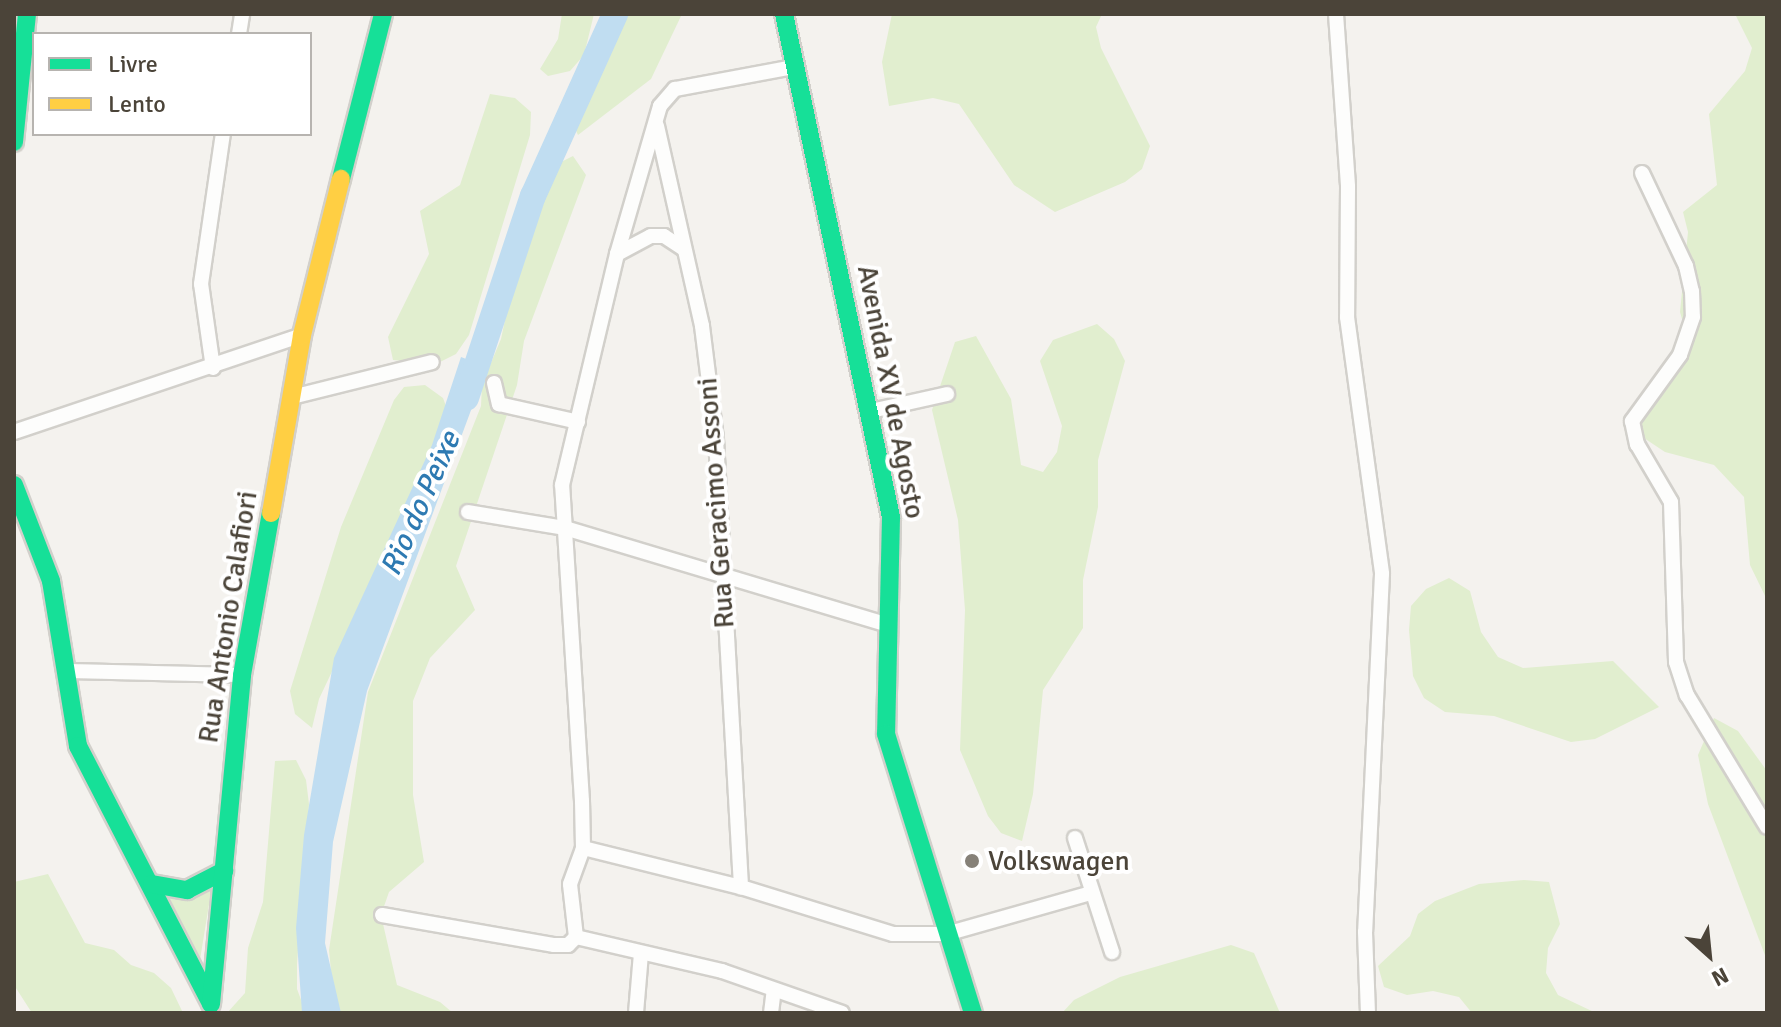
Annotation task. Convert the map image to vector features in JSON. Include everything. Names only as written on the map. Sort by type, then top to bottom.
[{"type":"street","points":[[14,142],[27,14]]},
{"type":"street","name":"Rua Antonio Calafiori","points":[[212,1008],[242,675],[302,335],[383,14]]},
{"type":"street","name":"Avenida XV de Agosto","points":[[784,14],[871,411],[891,517],[886,624],[886,734],[973,1013]]},
{"type":"street","points":[[1336,14],[1348,187],[1347,317],[1382,574],[1365,932],[1368,1013]]},
{"type":"street","points":[[576,937],[570,884],[583,848],[562,485],[617,254],[660,106],[675,89],[794,67]]},
{"type":"street","name":"Rua Geracimo Assoni","points":[[657,123],[702,326],[716,439],[741,887]]},
{"type":"street","points":[[213,368],[201,284],[223,136]]},
{"type":"street","points":[[1642,173],[1686,266],[1692,291],[1693,317],[1680,355],[1632,421],[1637,444],[1671,502],[1676,662],[1687,695],[1767,827]]},
{"type":"street","points":[[617,254],[651,236],[664,236],[684,249]]},
{"type":"street","points":[[14,432],[213,368],[302,335]]},
{"type":"street","points":[[292,397],[432,362]]},
{"type":"street","points":[[494,383],[499,404],[578,422]]},
{"type":"street","points":[[871,411],[947,394]]},
{"type":"street","points":[[14,485],[51,581],[78,746],[152,884],[212,1008]]},
{"type":"street","points":[[468,512],[565,528],[886,624]]},
{"type":"street","points":[[66,671],[242,675]]},
{"type":"street","points":[[1075,838],[1112,952]]},
{"type":"street","points":[[583,848],[741,887],[893,934],[946,934],[1091,893]]},
{"type":"street","points":[[152,884],[187,890],[224,871]]},
{"type":"street","points":[[382,915],[554,945],[568,945],[576,937]]},
{"type":"street","points":[[576,937],[722,971],[842,1013]]},
{"type":"street","points":[[636,1013],[641,953]]},
{"type":"street","points":[[771,1013],[774,990]]},
{"type":"green space","points":[[562,14],[594,14],[584,55],[570,71],[548,76],[540,69],[558,39]]},
{"type":"green space","points":[[621,14],[682,14],[651,79],[578,135],[568,114]]},
{"type":"green space","points":[[892,14],[1102,14],[1096,27],[1101,48],[1150,146],[1142,169],[1125,182],[1055,212],[1014,185],[959,104],[933,98],[889,106],[882,62]]},
{"type":"green space","points":[[1735,14],[1767,14],[1767,600],[1750,565],[1744,497],[1714,465],[1665,452],[1644,438],[1633,416],[1641,393],[1657,380],[1686,333],[1680,312],[1688,232],[1683,212],[1717,185],[1709,114],[1745,71],[1752,48]]},
{"type":"green space","points":[[490,94],[515,98],[531,112],[530,135],[469,335],[456,354],[436,364],[393,360],[388,337],[429,254],[420,211],[460,185]]},
{"type":"green space","points":[[573,156],[586,175],[524,341],[517,385],[456,566],[475,610],[430,658],[413,701],[413,795],[424,862],[389,892],[381,915],[397,985],[440,1002],[453,1013],[335,1013],[329,950],[368,692],[481,406],[482,384],[501,339],[529,206],[551,167]]},
{"type":"green space","points":[[1097,324],[1114,339],[1125,361],[1098,460],[1098,507],[1083,580],[1083,628],[1043,690],[1033,794],[1022,841],[1001,833],[988,816],[960,750],[965,610],[958,520],[932,410],[955,342],[976,336],[1011,399],[1021,465],[1043,472],[1057,452],[1062,426],[1040,361],[1053,340]]},
{"type":"green space","points":[[425,385],[443,398],[451,420],[319,699],[312,728],[295,714],[290,691],[341,527],[394,400],[404,387]]},
{"type":"green space","points":[[1449,578],[1470,591],[1481,632],[1498,657],[1523,668],[1613,661],[1659,707],[1595,739],[1571,742],[1494,716],[1445,712],[1424,698],[1413,676],[1409,630],[1411,606],[1426,589]]},
{"type":"green space","points":[[1714,718],[1738,731],[1767,771],[1766,958],[1708,804],[1698,755]]},
{"type":"green space","points":[[296,760],[306,780],[309,804],[297,964],[297,989],[306,1013],[227,1013],[245,993],[248,948],[263,902],[275,761]]},
{"type":"green space","points":[[48,874],[85,943],[114,950],[131,965],[154,973],[171,988],[183,1013],[32,1013],[14,985],[14,882]]},
{"type":"green space","points":[[1524,880],[1549,882],[1560,924],[1548,948],[1546,973],[1558,995],[1596,1013],[1472,1013],[1459,997],[1433,991],[1407,995],[1384,987],[1378,966],[1410,936],[1418,914],[1435,901],[1479,884]]},
{"type":"green space","points":[[212,886],[199,966],[166,901]]},
{"type":"green space","points":[[1231,945],[1254,953],[1280,1013],[1062,1013],[1074,1000],[1120,977]]},
{"type":"water","points":[[461,357],[487,367],[367,691],[333,842],[325,943],[341,1013],[302,1013],[296,928],[304,835],[334,658],[432,445]]},
{"type":"waterway","name":"Rio do Peixe","points":[[466,398],[533,196],[615,14]]},
{"type":"traffic: fast","points":[[14,142],[27,14]]},
{"type":"traffic: fast","points":[[341,179],[383,14]]},
{"type":"traffic: fast","points":[[784,14],[891,517],[886,734],[973,1013]]},
{"type":"traffic: fast","points":[[14,485],[51,581],[78,746],[210,1002]]},
{"type":"traffic: fast","points":[[211,1004],[242,675],[271,513]]},
{"type":"traffic: fast","points":[[152,884],[187,890],[224,871]]},
{"type":"traffic: slow","points":[[271,513],[302,335],[341,179]]},
{"type":"place","name":"Volkswagen","points":[[972,861]]}]
